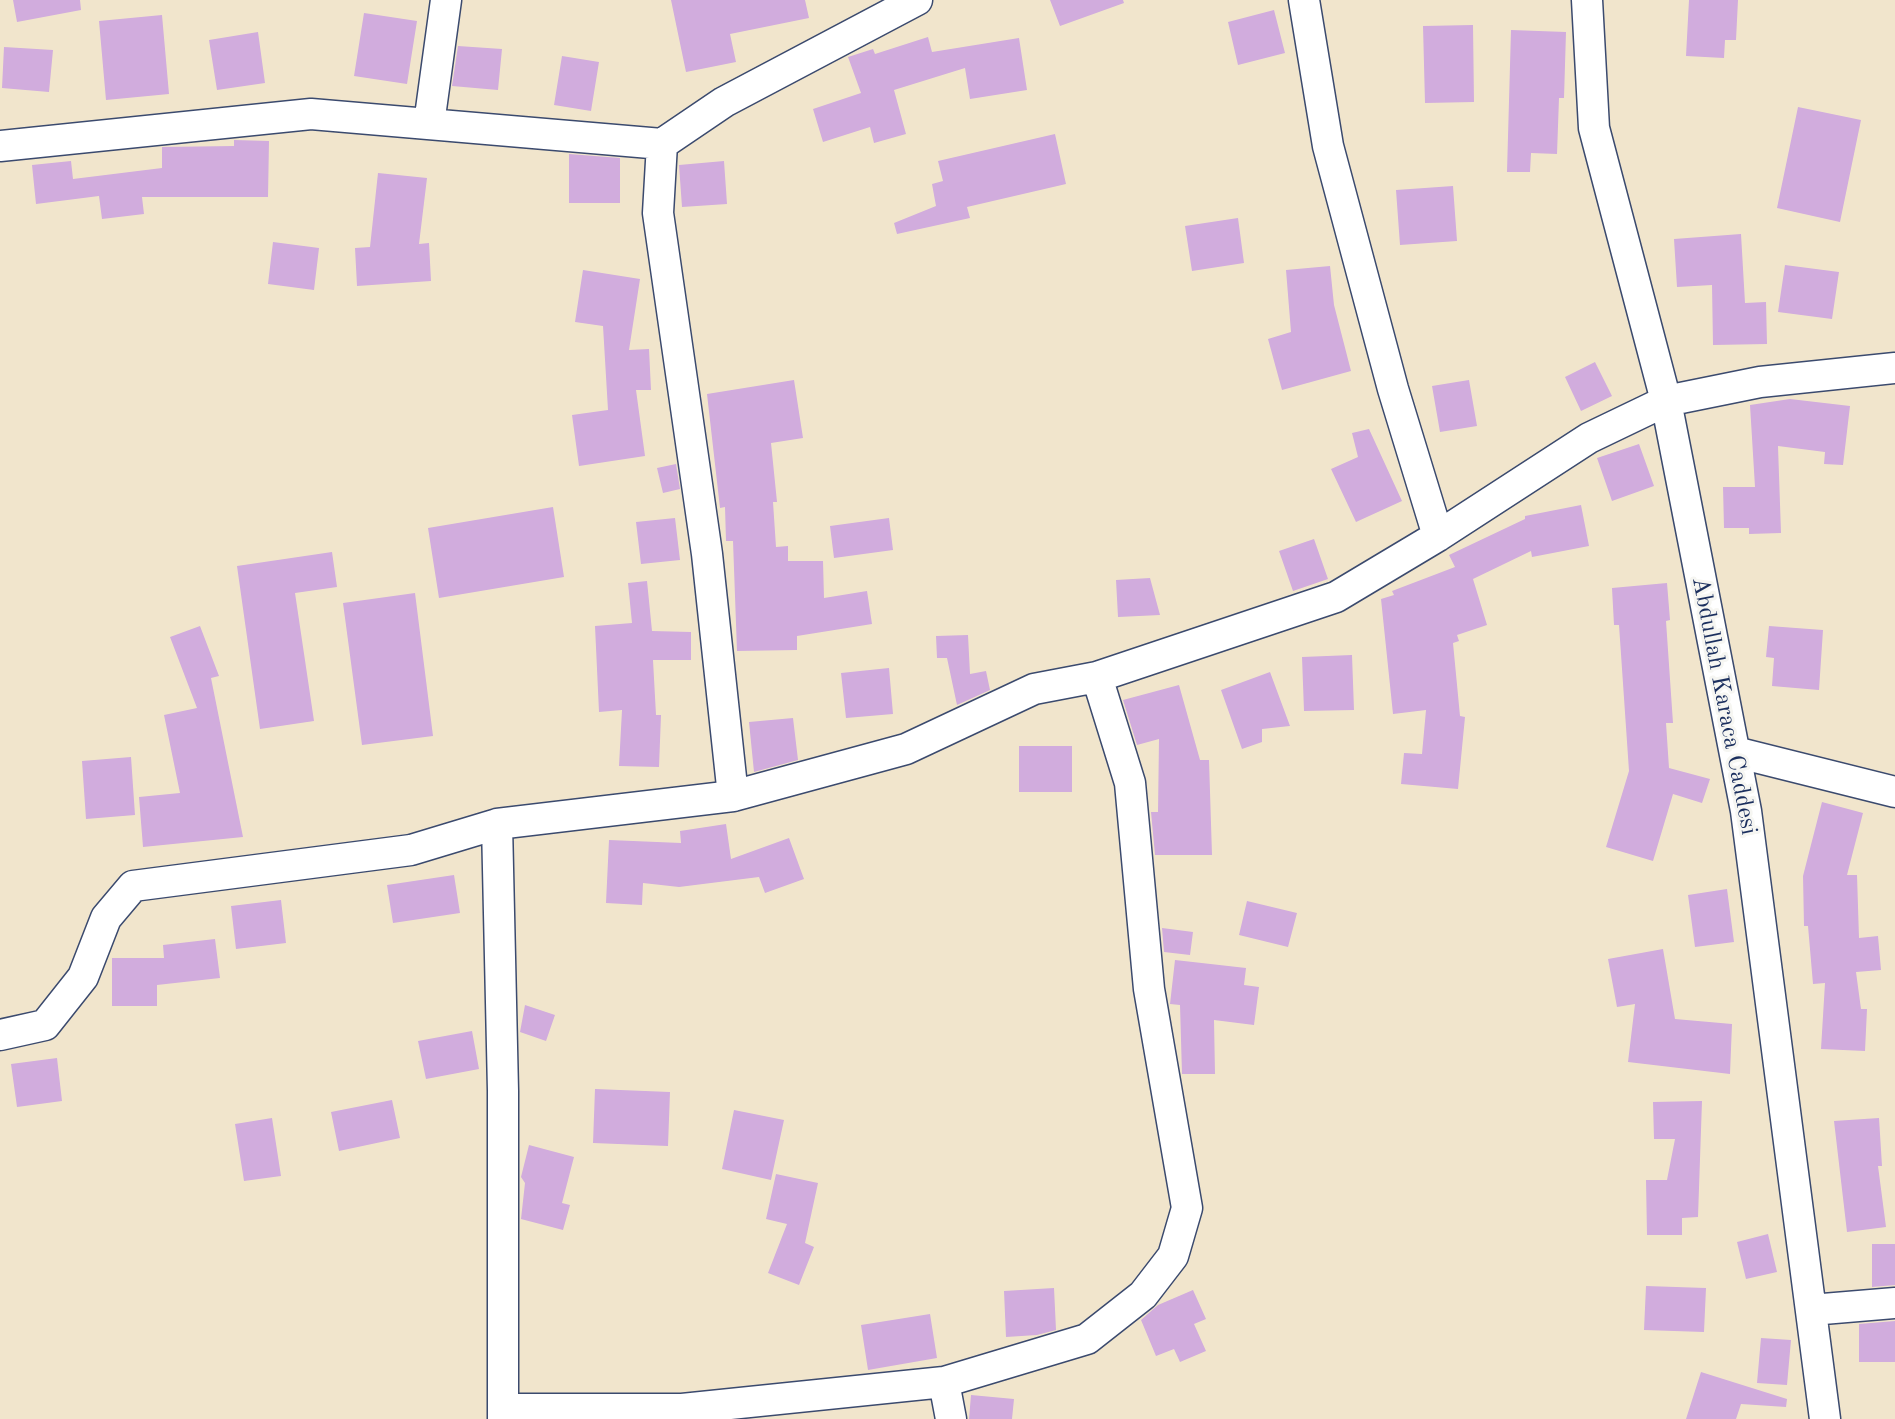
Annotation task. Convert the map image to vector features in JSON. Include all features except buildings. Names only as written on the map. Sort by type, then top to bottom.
[{"type":"street","points":[[429,124],[446,0]]},
{"type":"street","points":[[0,146],[311,114],[662,144],[724,102],[917,0]]},
{"type":"street","points":[[1304,0],[1328,146],[1393,389],[1438,536]]},
{"type":"street","name":"Abdullah Karaca Caddesi","points":[[1587,0],[1594,128],[1666,401],[1748,826],[1825,1419]]},
{"type":"street","points":[[662,144],[658,213],[707,554],[733,796]]},
{"type":"street","points":[[0,1035],[45,1025],[83,977],[106,918],[133,886],[411,850],[497,824],[733,796],[906,749],[1034,689],[1097,677],[1336,597],[1438,536],[1589,438],[1666,401],[1760,382],[1895,368]]},
{"type":"street","points":[[497,824],[503,1091],[503,1414],[682,1409],[944,1382],[1087,1339],[1143,1295],[1173,1256],[1187,1208],[1149,989],[1130,783],[1097,677]]},
{"type":"street","points":[[1735,752],[1895,792]]},
{"type":"street","points":[[1811,1310],[1895,1303]]},
{"type":"street","points":[[944,1382],[951,1419]]}]
